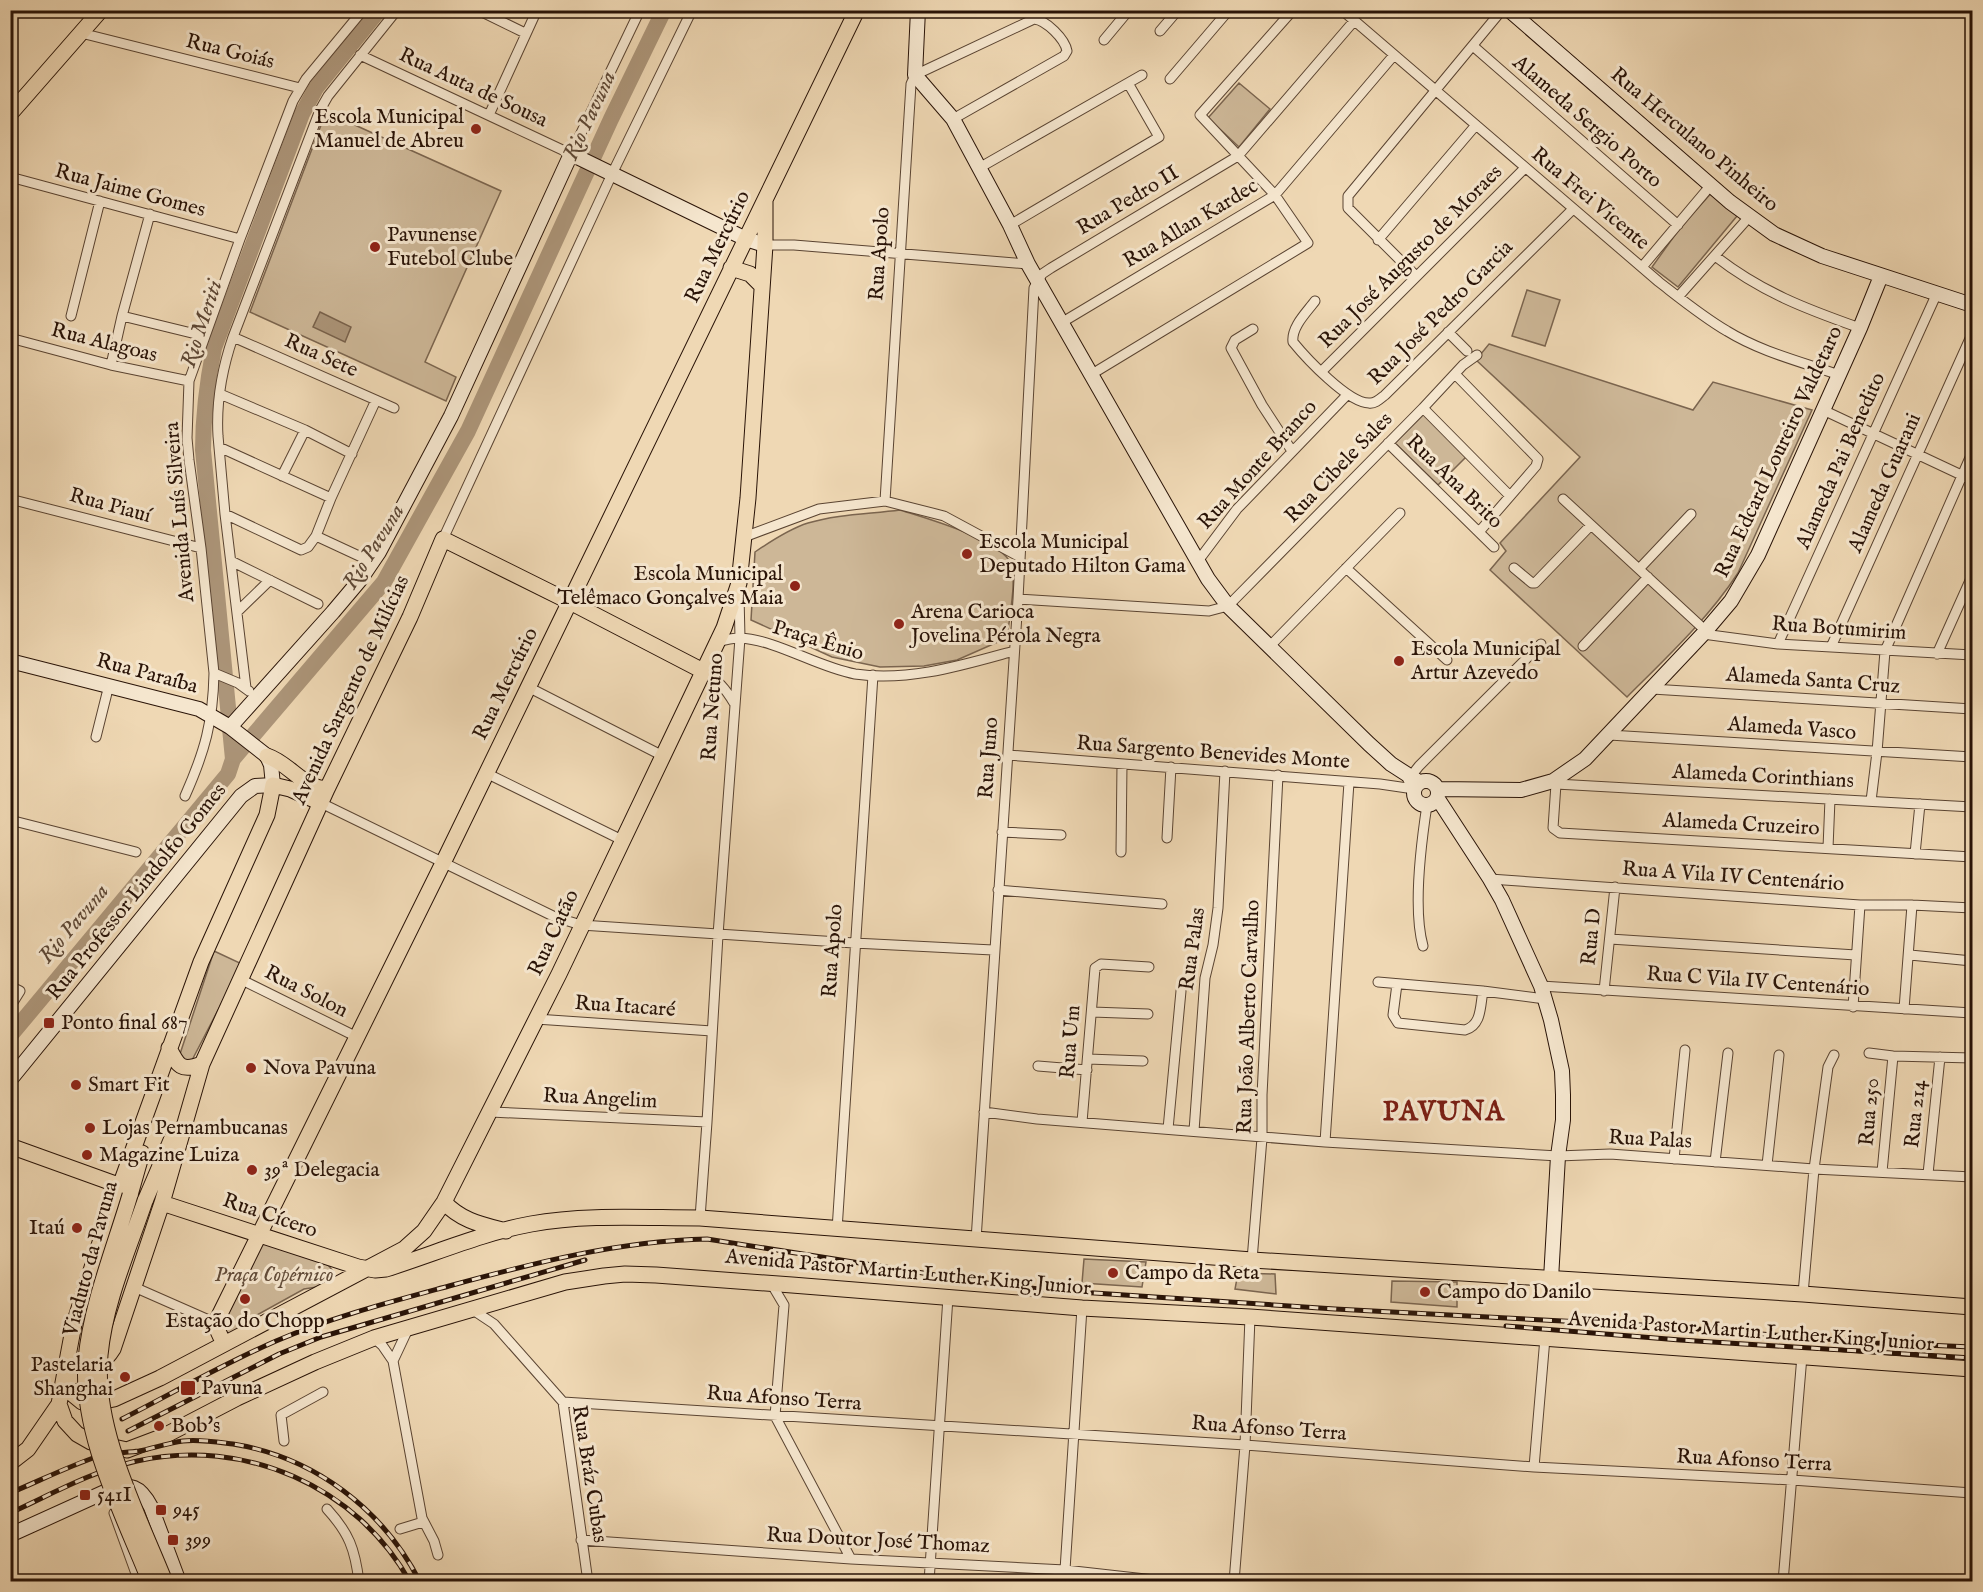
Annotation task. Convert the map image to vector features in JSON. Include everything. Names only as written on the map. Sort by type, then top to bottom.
[{"type":"main road","points":[[10,114],[101,10]]},
{"type":"main road","name":"Rua Mercúrio","points":[[225,1344],[217,1329],[217,1320],[443,863],[857,10]]},
{"type":"main road","name":"Rua Netuno","points":[[739,583],[765,245],[765,200]]},
{"type":"main road","points":[[731,268],[750,274],[762,286]]},
{"type":"main road","points":[[443,539],[703,671]]},
{"type":"main road","name":"Avenida Sargento de Milícias","points":[[64,1380],[98,1365],[110,1353],[162,1203],[202,1064],[324,796],[410,617],[443,539]]},
{"type":"main road","name":"Rua Catão","points":[[365,1268],[413,1242],[432,1222],[444,1202],[491,1112],[663,756],[717,642],[739,583]]},
{"type":"main road","points":[[267,756],[314,786],[324,796]]},
{"type":"main road","points":[[273,785],[296,792],[324,796]]},
{"type":"main road","name":"Avenida Sargento de Milícias","points":[[158,1083],[201,962],[267,815],[273,785]]},
{"type":"main road","points":[[169,1048],[181,1067],[202,1064]]},
{"type":"main road","name":"Viaduto da Pavuna","points":[[150,1581],[102,1458],[88,1403],[86,1359],[93,1319],[125,1190],[148,1128],[158,1083]]},
{"type":"main road","name":"Viaduto da Pavuna","points":[[165,1581],[120,1469],[108,1431],[99,1391],[100,1355],[109,1308],[145,1202],[194,1092]]},
{"type":"main road","points":[[10,1146],[125,1190],[82,1296],[74,1324],[59,1404],[32,1443],[11,1463]]},
{"type":"main road","points":[[444,1202],[451,1210],[465,1219],[506,1231]]},
{"type":"main road","name":"Rua Cícero","points":[[162,1203],[365,1268]]},
{"type":"main road","name":"Avenida Pastor Martin Luther King Junior","points":[[94,1403],[114,1399],[160,1378],[365,1268],[386,1269],[528,1225],[609,1217],[700,1218],[1252,1260],[1803,1294],[1972,1307]]},
{"type":"main road","name":"Avenida Pastor Martin Luther King Junior","points":[[91,1442],[117,1449],[133,1448],[164,1436],[258,1388],[374,1338],[565,1282],[604,1276],[657,1275],[1082,1308],[1250,1317],[1972,1369]]},
{"type":"main road","points":[[64,1380],[79,1400],[94,1403],[90,1420],[91,1442]]},
{"type":"main road","points":[[59,1404],[63,1417],[71,1428],[91,1442]]},
{"type":"street","name":"Avenida Luís Silveira","points":[[185,796],[198,765],[212,715],[216,674],[188,438],[189,381],[240,239],[300,88],[363,10]]},
{"type":"street","points":[[251,705],[242,686],[237,612],[219,447],[220,394],[227,356],[314,122],[328,96],[397,10]]},
{"type":"street","points":[[478,10],[525,33]]},
{"type":"street","points":[[489,115],[537,10]]},
{"type":"street","name":"Avenida Sargento de Milícias","points":[[234,727],[333,612],[372,562],[451,416],[640,10]]},
{"type":"street","name":"Avenida Sargento de Milícias","points":[[443,539],[609,173],[692,10]]},
{"type":"street","name":"Rua Apolo","points":[[885,501],[911,84],[915,75],[918,10]]},
{"type":"street","points":[[1104,40],[1128,10]]},
{"type":"street","points":[[1160,31],[1178,10]]},
{"type":"street","points":[[1170,79],[1229,10]]},
{"type":"street","points":[[1092,374],[1308,243],[1275,195],[1200,115],[1293,10]]},
{"type":"street","name":"Rua Frei Vicente","points":[[1342,10],[1572,209],[1678,297],[1728,332],[1750,343],[1839,375]]},
{"type":"street","points":[[1416,276],[1348,208],[1348,196],[1502,10]]},
{"type":"street","name":"Rua Herculano Pinheiro","points":[[1509,10],[1749,217],[1796,245],[1822,256],[1972,304]]},
{"type":"street","points":[[953,119],[1064,56],[1067,51],[1066,44],[1047,24],[1034,19],[915,75],[953,119],[1010,225],[1028,264],[1198,561],[1228,606],[1412,784],[1419,802],[1434,798]]},
{"type":"street","name":"Rua Pedro II","points":[[1038,280],[1051,268],[1238,156],[1354,21]]},
{"type":"street","name":"Rua Goiás","points":[[81,33],[300,88]]},
{"type":"street","name":"Alameda Sergio Porto","points":[[1473,46],[1677,225]]},
{"type":"street","name":"Rua Auta de Sousa","points":[[360,55],[574,155]]},
{"type":"street","name":"Rua Allan Kardec","points":[[1061,322],[1275,195],[1394,55]]},
{"type":"street","points":[[979,168],[1142,75]]},
{"type":"street","points":[[1010,225],[1160,137],[1128,83]]},
{"type":"street","points":[[1378,240],[1476,125]]},
{"type":"street","points":[[574,155],[746,239],[765,245],[1028,264]]},
{"type":"street","name":"Rua José Augusto de Moraes","points":[[1322,371],[1525,168]]},
{"type":"street","name":"Rua Jaime Gomes","points":[[10,177],[240,239]]},
{"type":"street","points":[[1642,267],[1711,185]]},
{"type":"street","points":[[71,316],[100,201]]},
{"type":"street","name":"Rua José Pedro Garcia","points":[[1316,300],[1292,335],[1293,342],[1347,394],[1372,404],[1380,400],[1572,209]]},
{"type":"street","points":[[111,365],[122,315],[150,214]]},
{"type":"street","points":[[1678,297],[1749,217]]},
{"type":"street","points":[[1715,255],[1737,273],[1779,297],[1860,328]]},
{"type":"street","name":"Rua Edcard Loureiro Valdetaro","points":[[1412,784],[1428,781],[1434,798],[1521,790],[1554,782],[1585,759],[1705,633],[1731,601],[1758,555],[1881,276]]},
{"type":"street","name":"Rua Juno","points":[[976,1240],[993,950],[1018,599],[1033,298],[1038,280]]},
{"type":"street","name":"Alameda Pai Benedito","points":[[1778,644],[1937,293]]},
{"type":"street","points":[[122,315],[204,336]]},
{"type":"street","points":[[1253,329],[1235,340],[1231,348],[1262,405],[1292,452]]},
{"type":"street","points":[[1448,332],[1467,351]]},
{"type":"street","name":"Alameda Guarani","points":[[1831,646],[1972,334]]},
{"type":"street","name":"Rua Sete","points":[[233,337],[394,408]]},
{"type":"street","name":"Rua Alagoas","points":[[10,338],[111,365],[189,381]]},
{"type":"street","name":"Rua Cibele Sales","points":[[1228,606],[1424,408],[1463,365],[1477,355]]},
{"type":"street","points":[[1455,374],[1538,459],[1536,466],[1479,532]]},
{"type":"street","points":[[220,394],[305,430],[352,454]]},
{"type":"street","name":"Rua Monte Branco","points":[[1198,561],[1237,509],[1347,394]]},
{"type":"street","points":[[225,514],[301,550],[308,547],[316,536],[376,400]]},
{"type":"street","points":[[1424,408],[1510,496]]},
{"type":"street","points":[[1823,410],[1972,480]]},
{"type":"street","points":[[282,476],[305,430]]},
{"type":"street","name":"Rua Ana Brito","points":[[1388,443],[1494,547]]},
{"type":"street","points":[[219,447],[331,498]]},
{"type":"street","points":[[1871,801],[1885,651],[1972,453]]},
{"type":"street","name":"Rua Piauí","points":[[10,498],[201,548]]},
{"type":"street","points":[[1563,499],[1705,633]]},
{"type":"street","points":[[744,537],[819,509],[885,501],[944,516],[1020,557]]},
{"type":"street","points":[[1270,646],[1400,513]]},
{"type":"street","points":[[1639,569],[1691,514]]},
{"type":"street","points":[[1514,568],[1532,584],[1535,583],[1591,525]]},
{"type":"street","points":[[316,536],[372,562]]},
{"type":"street","points":[[231,561],[318,603]]},
{"type":"street","points":[[1346,568],[1447,660]]},
{"type":"street","points":[[1937,654],[1972,576]]},
{"type":"street","points":[[1583,646],[1648,577]]},
{"type":"street","points":[[237,612],[270,580]]},
{"type":"street","name":"Rua Netuno","points":[[700,1218],[740,638],[739,583]]},
{"type":"street","points":[[1018,599],[1209,611],[1228,606]]},
{"type":"street","name":"Rua Botumirim","points":[[1705,633],[1778,644],[1972,655]]},
{"type":"street","name":"Praça Ênio","points":[[717,642],[740,638],[772,646],[828,667],[854,674],[873,675],[929,672],[1014,651]]},
{"type":"street","points":[[1412,784],[1419,766],[1541,644]]},
{"type":"street","name":"Rua Paraíba","points":[[10,661],[182,703],[234,727],[267,756]]},
{"type":"street","points":[[703,671],[718,680],[735,705]]},
{"type":"street","points":[[216,674],[242,686]]},
{"type":"street","name":"Rua Apolo","points":[[837,1230],[873,675]]},
{"type":"street","points":[[96,737],[109,685]]},
{"type":"street","points":[[528,687],[663,756]]},
{"type":"street","name":"Alameda Santa Cruz","points":[[1652,689],[1972,709]]},
{"type":"street","name":"Alameda Vasco","points":[[1609,735],[1972,757]]},
{"type":"street","name":"Rua Sargento Benevides Monte","points":[[1008,755],[1349,782],[1412,784]]},
{"type":"street","points":[[267,756],[271,765],[273,785]]},
{"type":"street","points":[[1120,852],[1122,764]]},
{"type":"street","points":[[1167,838],[1171,767]]},
{"type":"street","name":"Rua Palas","points":[[1194,1131],[1205,978],[1213,945],[1218,908],[1225,771]]},
{"type":"street","points":[[486,773],[622,840]]},
{"type":"street","name":"Rua João Alberto Carvalho","points":[[1252,1260],[1262,1138],[1262,1095],[1278,776]]},
{"type":"street","points":[[1325,1143],[1349,782]]},
{"type":"street","name":"Alameda Corinthians","points":[[1554,782],[1972,807]]},
{"type":"street","name":"Alameda Cruzeiro","points":[[1554,782],[1553,828],[1560,833],[1972,857]]},
{"type":"street","name":"Rua Professor Lindolfo Gomes","points":[[10,1080],[241,796],[255,786],[273,785]]},
{"type":"street","points":[[324,796],[443,863],[555,917],[581,925],[993,950]]},
{"type":"street","points":[[1434,798],[1490,879],[1543,992],[1562,1071],[1563,1120],[1558,1156],[1551,1279]]},
{"type":"street","points":[[1423,946],[1418,920],[1423,833],[1434,798]]},
{"type":"street","points":[[1828,848],[1830,799]]},
{"type":"street","points":[[1915,854],[1920,804]]},
{"type":"street","points":[[10,820],[136,852]]},
{"type":"street","points":[[1002,832],[1061,835]]},
{"type":"street","name":"Rua A Vila IV Centenário","points":[[1490,879],[1860,905],[1972,908]]},
{"type":"street","name":"Rua D","points":[[1604,991],[1615,886]]},
{"type":"street","points":[[998,890],[1162,904]]},
{"type":"street","points":[[1852,1007],[1860,905]]},
{"type":"street","points":[[1904,1009],[1910,955],[1912,905]]},
{"type":"street","name":"Rua C Vila IV Centenário","points":[[1610,939],[1856,955]]},
{"type":"street","points":[[1910,955],[1972,961]]},
{"type":"street","name":"Rua Um","points":[[1082,1122],[1097,966],[1101,964],[1149,967]]},
{"type":"street","name":"Rua Solon","points":[[240,979],[357,1037]]},
{"type":"street","name":"Rua C Vila IV Centenário","points":[[1378,982],[1483,991],[1604,991],[1972,1013]]},
{"type":"street","points":[[1397,984],[1393,1015],[1398,1023],[1465,1030],[1476,1024],[1483,991]]},
{"type":"street","points":[[10,1007],[15,989]]},
{"type":"street","points":[[1168,1129],[1181,991]]},
{"type":"street","points":[[1092,1012],[1148,1014]]},
{"type":"street","name":"Rua Itacaré","points":[[536,1019],[712,1031]]},
{"type":"street","points":[[1674,1159],[1684,1050]]},
{"type":"street","points":[[1715,1162],[1728,1053]]},
{"type":"street","name":"Rua 250","points":[[1869,1053],[1893,1056],[1972,1058]]},
{"type":"street","points":[[1767,1165],[1779,1054]]},
{"type":"street","points":[[1803,1294],[1814,1168],[1828,1067],[1834,1055]]},
{"type":"street","name":"Rua 250","points":[[1882,1172],[1893,1056]]},
{"type":"street","name":"Rua 214","points":[[1928,1174],[1940,1057]]},
{"type":"street","points":[[1088,1059],[1143,1061]]},
{"type":"street","points":[[1038,1066],[1087,1070]]},
{"type":"street","name":"Rua Angelim","points":[[491,1112],[707,1122]]},
{"type":"street","name":"Rua Palas","points":[[984,1112],[1325,1143],[1558,1156],[1610,1154],[1972,1177]]},
{"type":"street","points":[[771,1283],[784,1305]]},
{"type":"street","points":[[792,1285],[784,1305],[775,1416],[851,1559]]},
{"type":"street","points":[[134,1287],[209,1320]]},
{"type":"street","points":[[928,1581],[948,1297]]},
{"type":"street","name":"Rua Bráz Cubas","points":[[488,1305],[494,1324]]},
{"type":"street","points":[[1065,1570],[1082,1308]]},
{"type":"street","name":"Rua Bráz Cubas","points":[[473,1310],[494,1324],[563,1402],[588,1581]]},
{"type":"street","points":[[1234,1581],[1245,1445],[1250,1317]]},
{"type":"street","points":[[393,1361],[408,1329]]},
{"type":"street","points":[[374,1338],[393,1361],[423,1522],[434,1541],[438,1555]]},
{"type":"street","points":[[1534,1467],[1545,1338]]},
{"type":"street","points":[[1783,1581],[1802,1356]]},
{"type":"street","points":[[284,1441],[281,1414],[323,1392]]},
{"type":"street","name":"Rua Afonso Terra","points":[[563,1402],[1245,1445],[1534,1467],[1792,1480],[1972,1493]]},
{"type":"street","points":[[119,1487],[112,1498],[112,1509],[139,1581]]},
{"type":"street","points":[[10,1535],[100,1494],[119,1487],[133,1487],[140,1491],[151,1507],[179,1581]]},
{"type":"street","points":[[327,1509],[343,1528],[355,1551],[359,1581]]},
{"type":"street","points":[[400,1529],[423,1522]]},
{"type":"street","name":"Rua Doutor José Thomaz","points":[[581,1540],[851,1559],[1065,1570],[1172,1581]]},
{"type":"green space","points":[[1239,83],[1270,109],[1239,147],[1208,118]]},
{"type":"green space","name":"Pavunense Futebol Clube","points":[[326,112],[501,191],[425,362],[456,377],[446,401],[250,312]]},
{"type":"green space","points":[[1714,190],[1737,216],[1678,287],[1652,267],[1680,228]]},
{"type":"green space","points":[[1527,290],[1560,300],[1545,346],[1512,336]]},
{"type":"green space","points":[[1489,344],[1693,410],[1713,382],[1812,410],[1738,573],[1700,622],[1627,697],[1490,570],[1506,551],[1500,543],[1580,457],[1476,360]]},
{"type":"green space","points":[[1424,414],[1467,456],[1438,485],[1395,443]]},
{"type":"green space","points":[[900,510],[978,538],[1004,555],[1013,571],[1007,638],[957,660],[924,666],[880,667],[832,657],[751,620],[755,552],[787,532],[808,523],[842,516]]},
{"type":"green space","points":[[214,951],[242,964],[190,1064],[179,1057]]},
{"type":"green space","name":"Praça Copérnico","points":[[260,1239],[328,1265],[333,1271],[334,1278],[317,1287],[304,1289],[248,1320],[241,1328],[230,1334],[224,1330],[223,1319]]},
{"type":"green space","name":"Campo da Reta","points":[[1084,1259],[1146,1262],[1142,1287],[1082,1283]]},
{"type":"green space","points":[[1238,1273],[1275,1274],[1276,1294],[1235,1289]]},
{"type":"green space","name":"Campo do Danilo","points":[[1392,1281],[1457,1282],[1457,1307],[1391,1302]]},
{"type":"shaded area","points":[[320,312],[351,327],[345,342],[313,327]]},
{"type":"waterway","name":"Rio Meriti","points":[[233,759],[203,450],[206,399],[214,348],[302,114],[316,88],[379,10]]},
{"type":"waterway","name":"Rio Pavuna","points":[[10,1036],[228,774],[233,759],[384,582],[468,431],[611,119],[664,10]]},
{"type":"railway","points":[[122,1419],[256,1350],[297,1332],[361,1310],[481,1277],[576,1255],[641,1244],[707,1239],[993,1284],[1049,1290],[1335,1309],[1659,1326],[1877,1343],[1972,1347]]},
{"type":"railway","points":[[128,1431],[279,1354],[321,1337],[585,1260]]},
{"type":"railway","points":[[1506,1326],[1680,1340],[1972,1358]]},
{"type":"railway","points":[[10,1493],[104,1455],[139,1451],[189,1440],[233,1444],[291,1461],[343,1490],[387,1531],[420,1582]]},
{"type":"railway","points":[[10,1513],[120,1465],[177,1455],[217,1456],[256,1463],[294,1476],[329,1495],[360,1519],[387,1548],[410,1582]]},
{"type":"place","name":"Escola Municipal Manuel de Abreu","points":[[476,129]]},
{"type":"place","name":"Pavunense Futebol Clube","points":[[375,247]]},
{"type":"place","name":"Escola Municipal Deputado Hilton Gama","points":[[967,554]]},
{"type":"place","name":"Escola Municipal Telêmaco Gonçalves Maia","points":[[795,586]]},
{"type":"place","name":"Arena Carioca Jovelina Pérola Negra","points":[[899,624]]},
{"type":"place","name":"Escola Municipal Artur Azevedo","points":[[1399,661]]},
{"type":"place","name":"Ponto final 687","points":[[49,1023]]},
{"type":"place","name":"Nova Pavuna","points":[[251,1068]]},
{"type":"place","name":"Smart Fit","points":[[76,1085]]},
{"type":"place","name":"Lojas Pernambucanas","points":[[90,1128]]},
{"type":"place","name":"Magazine Luiza","points":[[87,1155]]},
{"type":"place","name":"39ª Delegacia","points":[[252,1170]]},
{"type":"place","name":"Itaú","points":[[77,1228]]},
{"type":"place","name":"Campo da Reta","points":[[1113,1273]]},
{"type":"place","name":"Campo do Danilo","points":[[1425,1292]]},
{"type":"place","name":"Estação do Chopp","points":[[245,1299]]},
{"type":"place","name":"Pastelaria Shanghai","points":[[125,1377]]},
{"type":"place","name":"Pavuna","points":[[188,1388]]},
{"type":"place","name":"Bob's","points":[[159,1426]]},
{"type":"place","name":"541I","points":[[85,1495]]},
{"type":"place","name":"945","points":[[161,1510]]},
{"type":"place","name":"399","points":[[173,1540]]},
{"type":"district","name":"PAVUNA","points":[[1444,1113]]}]
